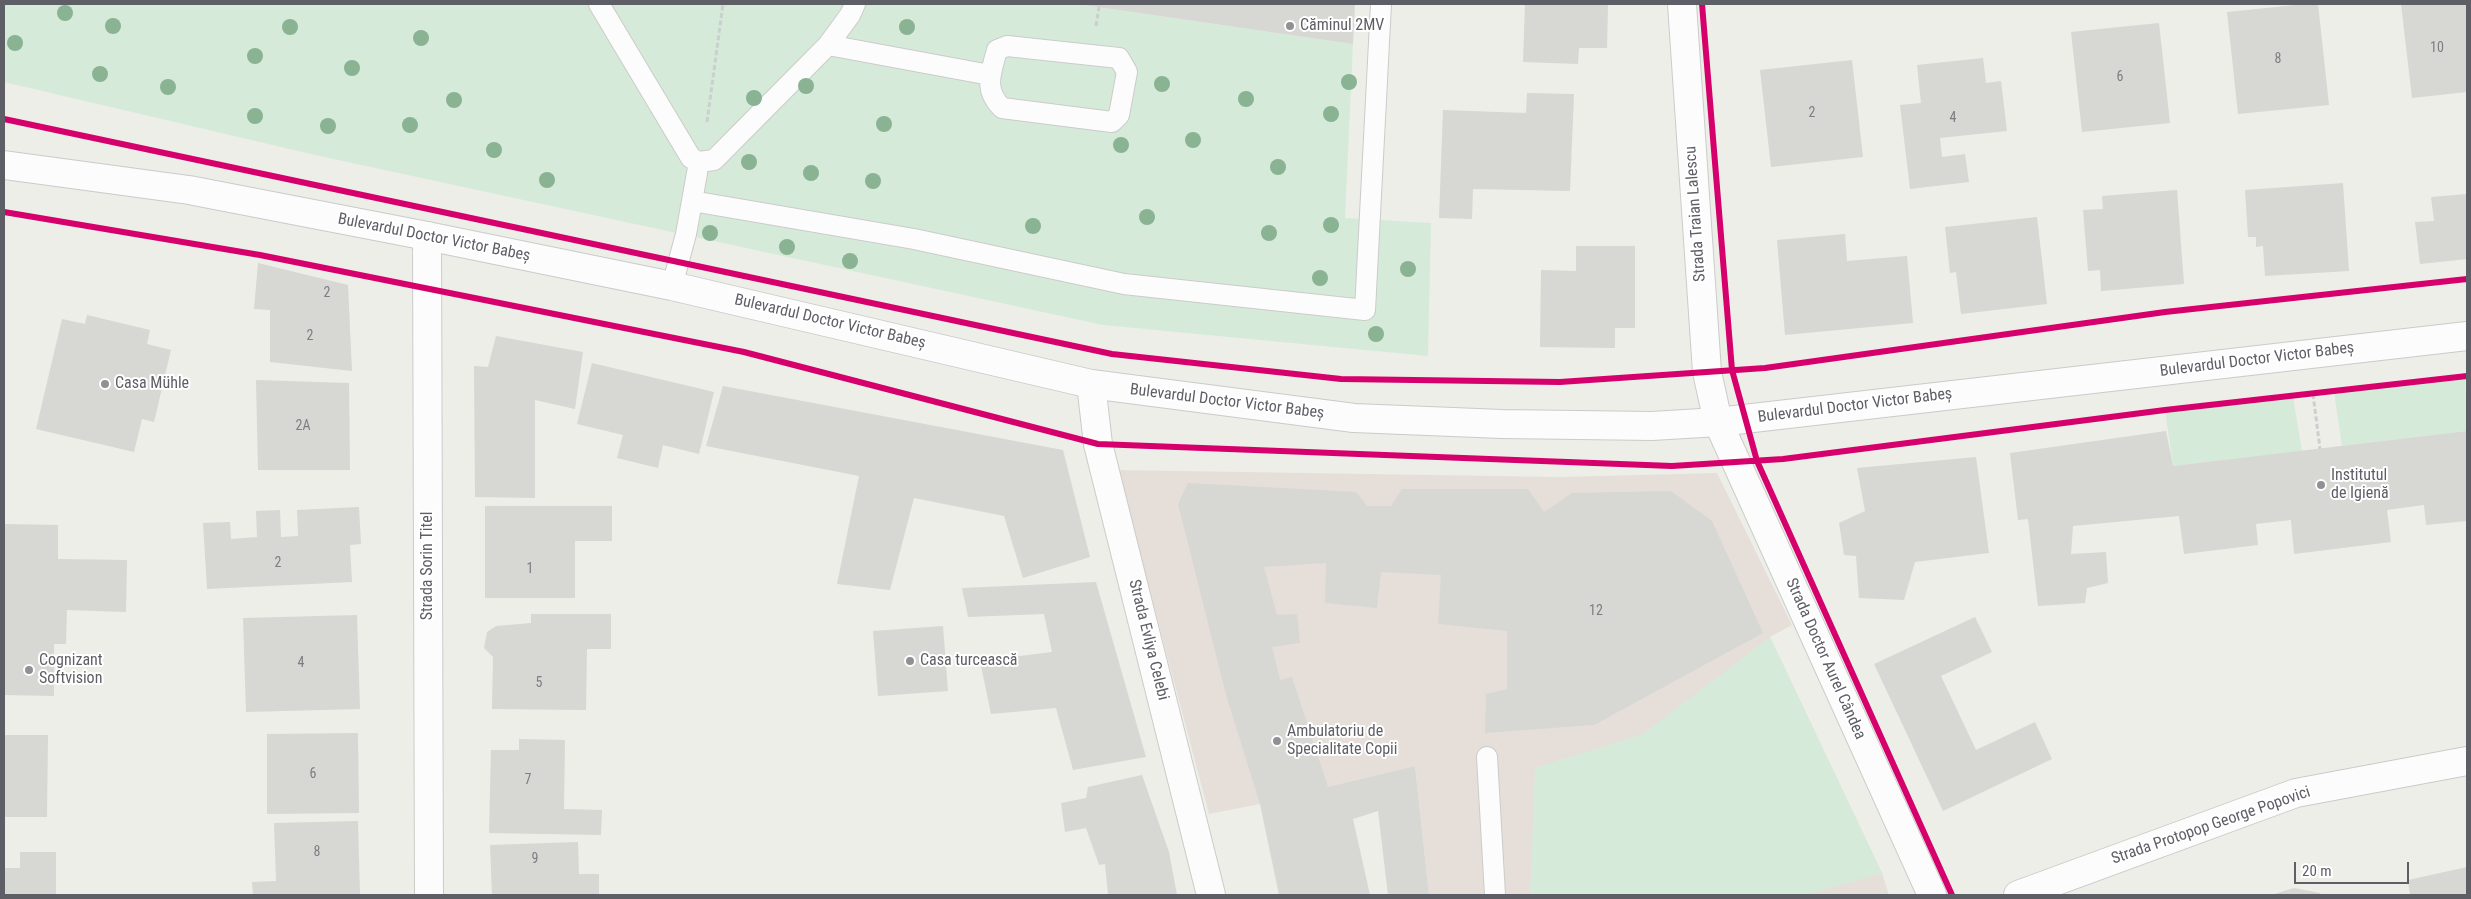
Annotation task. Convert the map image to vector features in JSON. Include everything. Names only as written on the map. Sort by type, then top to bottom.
[{"type":"street","name":"Strada Traian Lalescu","points":[[1682,4],[1707,372],[1718,422]]},
{"type":"street","name":"Bulevardul Doctor Victor Babeș","points":[[4,165],[189,190],[427,236],[672,286],[1091,384],[1354,418],[1502,424],[1652,426],[1718,422],[2467,336]]},
{"type":"street","name":"Strada Sorin Titel","points":[[427,236],[429,895]]},
{"type":"street","name":"Strada Evliya Celebi","points":[[1091,384],[1098,444],[1211,895]]},
{"type":"street","name":"Strada Doctor Aurel Cândea","points":[[1718,422],[1932,895]]},
{"type":"street","name":"Strada Protopop George Popovici","points":[[2018,895],[2296,793],[2467,761]]},
{"type":"lane","points":[[599,4],[691,158],[700,162],[714,160],[828,45],[850,15],[855,4]]},
{"type":"lane","points":[[692,201],[914,239],[1124,284],[1365,310],[1381,4]]},
{"type":"lane","points":[[828,45],[990,75]]},
{"type":"lane","points":[[1006,46],[1119,58],[1128,72],[1119,115],[1112,122],[1002,108],[992,98],[990,75],[997,50],[1006,46]]},
{"type":"lane","points":[[672,286],[686,234],[700,162]]},
{"type":"lane","points":[[1487,757],[1495,895]]},
{"type":"path","points":[[700,162],[723,4]]},
{"type":"path","points":[[2313,394],[2320,448]]},
{"type":"shaded area","points":[[1118,470],[1560,477],[1717,473],[1792,625],[1770,637],[1882,873],[1889,895],[1429,895],[1415,766],[1260,804],[1209,814]]},
{"type":"green space","points":[[4,4],[1077,4],[1353,44],[1345,218],[1431,223],[1428,356],[1103,325],[315,155],[4,82]]},
{"type":"green space","points":[[2465,376],[2467,431],[2342,446],[2334,392]]},
{"type":"green space","points":[[2293,397],[2302,451],[2173,466],[2165,410]]},
{"type":"green space","points":[[1770,637],[1882,873],[1805,895],[1530,895],[1535,768],[1643,734]]},
{"type":"building","name":"Căminul 2MV","points":[[1355,4],[1353,44],[1084,5]]},
{"type":"building","points":[[1525,4],[1608,4],[1607,48],[1579,48],[1578,64],[1523,62]]},
{"type":"building","points":[[2318,4],[2329,105],[2238,114],[2227,12]]},
{"type":"building","points":[[2401,4],[2467,4],[2467,92],[2412,98]]},
{"type":"building","points":[[2159,23],[2170,123],[2082,132],[2071,32]]},
{"type":"building","points":[[1983,58],[1986,83],[2001,81],[2007,131],[1940,138],[1942,157],[1965,154],[1969,182],[1910,189],[1900,105],[1921,103],[1917,65]]},
{"type":"building","points":[[1852,60],[1863,157],[1771,167],[1760,70]]},
{"type":"building","points":[[1527,93],[1574,94],[1570,191],[1473,189],[1472,219],[1439,218],[1443,110],[1526,113]]},
{"type":"building","points":[[2343,183],[2349,271],[2265,276],[2263,246],[2256,247],[2256,237],[2248,237],[2245,190]]},
{"type":"building","points":[[2177,190],[2184,284],[2101,291],[2100,270],[2088,271],[2083,210],[2103,209],[2102,196]]},
{"type":"building","points":[[2467,194],[2467,259],[2420,264],[2415,222],[2434,221],[2431,197]]},
{"type":"building","points":[[2037,217],[2047,304],[1961,314],[1956,272],[1950,273],[1945,227]]},
{"type":"building","points":[[1845,234],[1847,261],[1907,256],[1913,323],[1785,335],[1777,240]]},
{"type":"building","points":[[1576,246],[1635,246],[1635,328],[1615,328],[1615,348],[1540,347],[1541,270],[1576,271]]},
{"type":"building","points":[[258,263],[348,285],[352,371],[270,362],[270,310],[254,309]]},
{"type":"building","name":"Casa Mühle","points":[[87,315],[150,330],[147,344],[171,350],[154,422],[142,419],[134,452],[36,429],[62,319],[85,324]]},
{"type":"building","points":[[496,336],[583,352],[575,409],[535,400],[535,498],[475,497],[474,366],[488,367]]},
{"type":"building","points":[[592,363],[714,392],[699,454],[663,445],[658,468],[617,458],[623,435],[577,424]]},
{"type":"building","points":[[256,380],[349,383],[350,470],[258,470]]},
{"type":"building","points":[[723,386],[1063,450],[1090,557],[1023,578],[1004,516],[914,498],[890,590],[837,584],[859,476],[706,446]]},
{"type":"building","points":[[2166,431],[2173,466],[2467,431],[2467,521],[2426,525],[2424,505],[2387,510],[2391,542],[2294,554],[2291,520],[2256,524],[2258,545],[2184,554],[2179,516],[2073,526],[2071,554],[2106,552],[2108,583],[2087,588],[2085,603],[2038,606],[2028,519],[2018,520],[2010,453]]},
{"type":"building","points":[[1976,457],[1989,553],[1915,562],[1904,600],[1859,598],[1856,556],[1844,555],[1839,523],[1865,511],[1857,468]]},
{"type":"building","points":[[1188,483],[1356,492],[1367,506],[1391,506],[1402,489],[1528,489],[1544,512],[1572,493],[1671,491],[1712,521],[1763,633],[1594,725],[1485,733],[1486,694],[1507,689],[1507,631],[1438,624],[1441,575],[1381,572],[1377,608],[1325,603],[1326,563],[1264,567],[1277,615],[1297,614],[1300,643],[1272,647],[1280,680],[1292,677],[1328,787],[1415,766],[1429,895],[1388,895],[1378,811],[1353,819],[1370,895],[1279,895],[1260,804],[1226,695],[1178,504]]},
{"type":"building","points":[[485,506],[612,506],[612,541],[575,541],[575,598],[485,598]]},
{"type":"building","points":[[359,507],[361,544],[350,545],[352,582],[207,589],[203,523],[230,522],[231,539],[257,537],[256,511],[280,510],[281,537],[298,536],[297,510]]},
{"type":"building","points":[[4,524],[58,525],[58,559],[127,560],[126,612],[67,610],[66,644],[54,644],[54,696],[4,695]]},
{"type":"building","points":[[1096,582],[1146,757],[1073,770],[1056,708],[991,714],[980,661],[1052,652],[1044,614],[968,617],[962,588]]},
{"type":"building","points":[[531,614],[611,614],[611,649],[587,649],[586,710],[492,709],[493,657],[484,648],[487,632],[496,626],[531,623]]},
{"type":"building","points":[[357,615],[360,709],[246,712],[243,618]]},
{"type":"building","points":[[1975,617],[1992,652],[1941,676],[1976,750],[2035,722],[2052,759],[1943,811],[1874,664]]},
{"type":"building","name":"Casa turcească","points":[[943,626],[948,691],[878,696],[873,631]]},
{"type":"building","points":[[358,733],[359,813],[267,814],[267,734]]},
{"type":"building","points":[[4,735],[48,735],[47,817],[4,817]]},
{"type":"building","points":[[519,739],[565,740],[564,809],[602,810],[601,835],[489,833],[491,750],[519,750]]},
{"type":"building","points":[[1142,775],[1169,852],[1177,895],[1108,895],[1105,864],[1099,865],[1086,828],[1065,832],[1061,803],[1086,798],[1088,787]]},
{"type":"building","points":[[358,821],[360,895],[253,895],[252,882],[276,881],[274,823]]},
{"type":"building","points":[[578,842],[579,874],[599,874],[599,895],[492,895],[490,845]]},
{"type":"building","points":[[20,852],[56,852],[56,895],[4,895],[4,868],[20,868]]},
{"type":"building","points":[[2467,867],[2467,895],[2410,895],[2408,880]]},
{"type":"building","points":[[2294,888],[2320,893],[2321,895],[2271,895]]},
{"type":"cycle path","points":[[1702,4],[1732,370],[1757,461],[1952,895]]},
{"type":"cycle path","points":[[4,119],[1112,354],[1341,379],[1560,382],[1765,368],[2165,312],[2467,279]]},
{"type":"cycle path","points":[[4,212],[260,255],[744,352],[1098,444],[1672,466],[1783,459],[2165,410],[2467,376]]},
{"type":"place","name":"Căminul 2MV","points":[[1290,26]]},
{"type":"place","name":"Casa Mühle","points":[[105,384]]},
{"type":"place","name":"Institutul de Igienă","points":[[2321,485]]},
{"type":"place","name":"Casa turcească","points":[[910,661]]},
{"type":"place","name":"Cognizant Softvision","points":[[29,670]]},
{"type":"place","name":"Ambulatoriu de Specialitate Copii","points":[[1277,741]]}]
